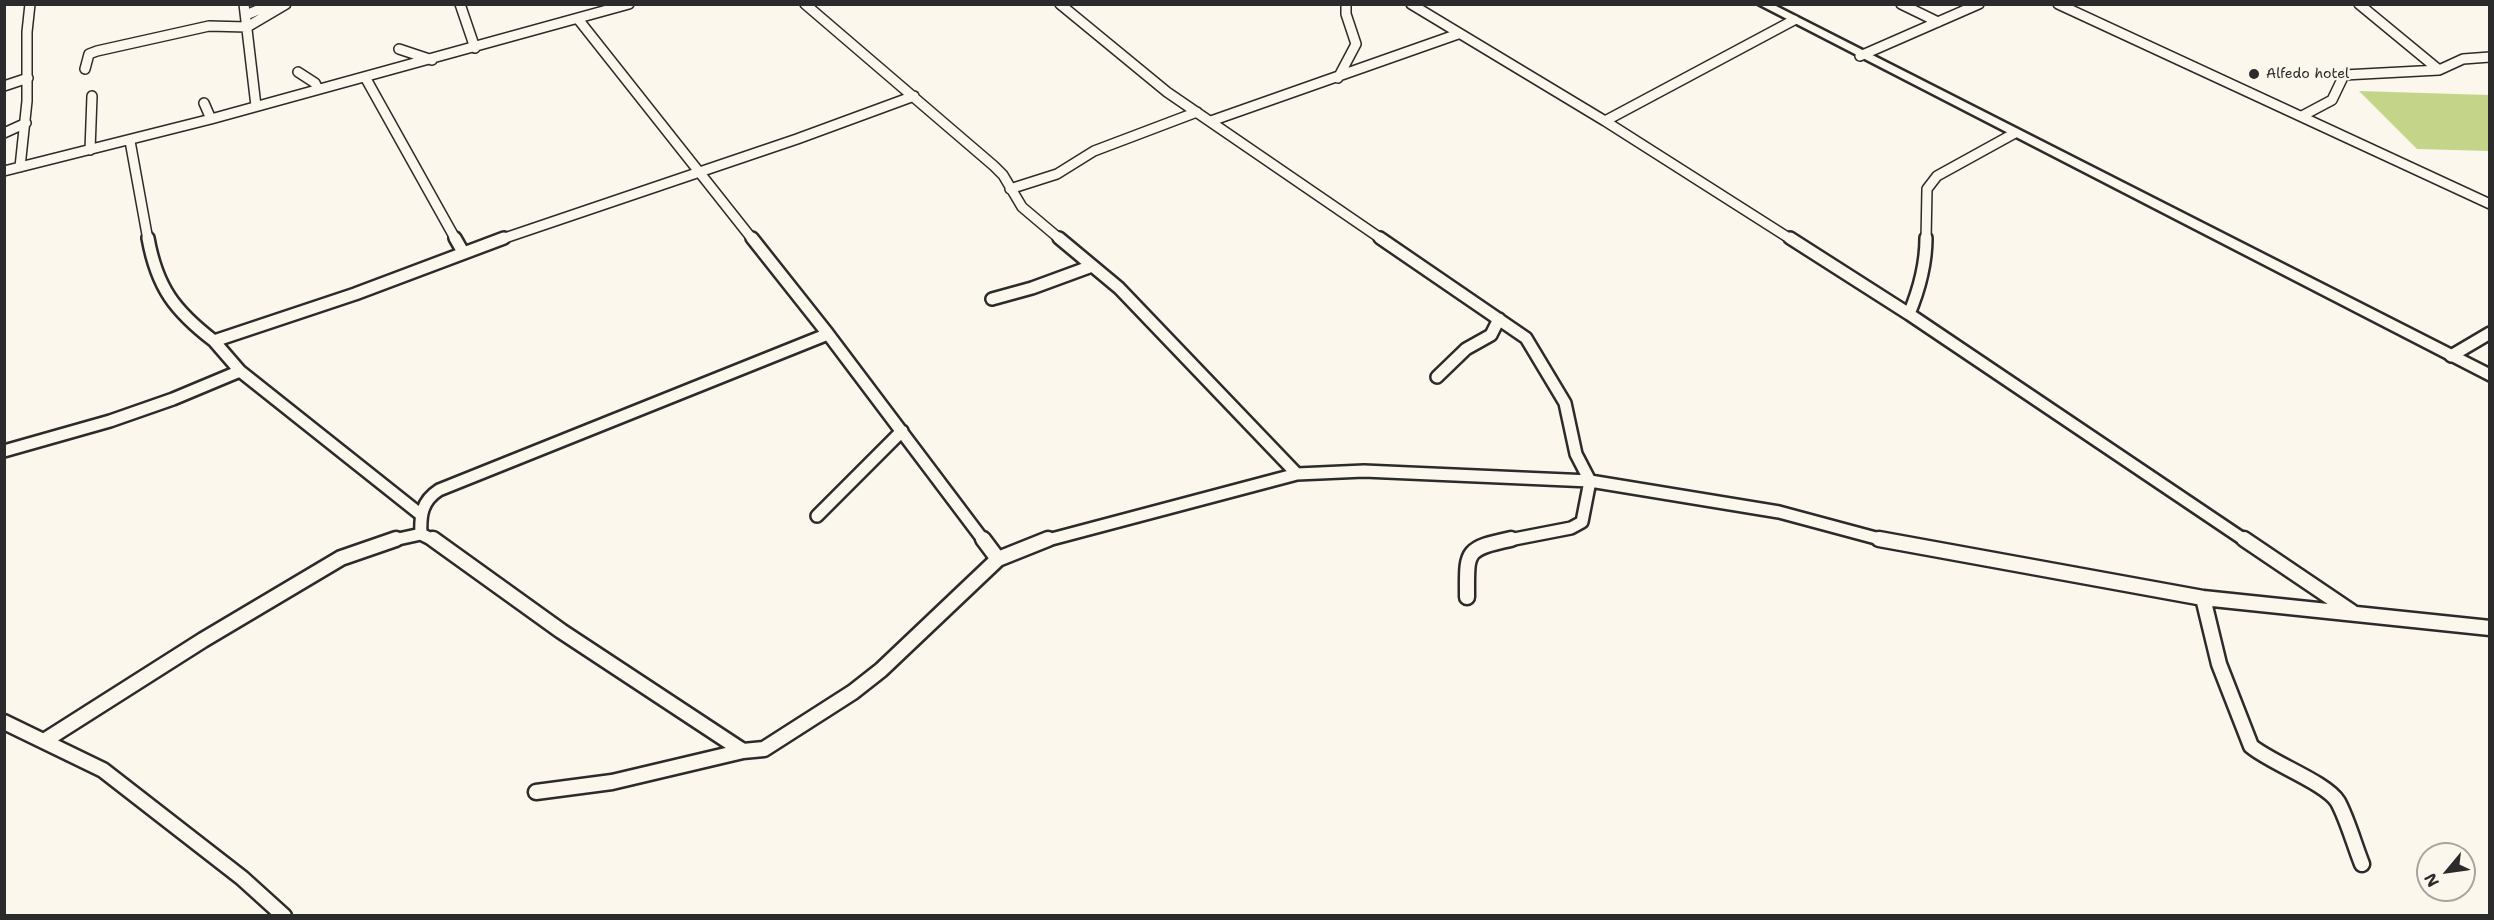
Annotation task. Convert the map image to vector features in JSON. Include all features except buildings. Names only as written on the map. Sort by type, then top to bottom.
[{"type":"street","points":[[20,167],[26,123],[28,78],[25,43],[30,4]]},
{"type":"street","points":[[244,4],[256,106]]},
{"type":"street","points":[[246,15],[272,4]]},
{"type":"street","points":[[85,69],[89,54],[97,51],[209,26],[248,27],[286,4]]},
{"type":"street","points":[[460,4],[475,48]]},
{"type":"street","points":[[4,171],[130,141],[432,60],[629,4]]},
{"type":"street","points":[[805,4],[994,166],[1003,175],[1022,207],[1141,310],[1177,351],[1297,474]]},
{"type":"street","points":[[1060,4],[1129,62],[1197,112],[1526,338],[1565,403],[1576,454],[1590,481],[1582,522],[1571,528],[1483,545],[1471,553],[1467,561],[1467,597]]},
{"type":"street","points":[[1338,78],[1356,42],[1346,14],[1346,4]]},
{"type":"street","points":[[1411,4],[1605,121],[1909,314],[2355,614]]},
{"type":"street","points":[[1763,4],[1860,56],[2015,132],[2490,376]]},
{"type":"street","points":[[1901,4],[1938,21]]},
{"type":"street","points":[[1860,56],[1979,4]]},
{"type":"street","points":[[2058,4],[2490,204]]},
{"type":"street","points":[[2359,4],[2439,70]]},
{"type":"street","points":[[578,19],[828,334],[998,559]]},
{"type":"street","points":[[1605,121],[1794,20]]},
{"type":"street","points":[[1211,121],[1458,34]]},
{"type":"street","points":[[399,48],[432,60]]},
{"type":"street","points":[[2302,116],[2328,104],[2344,75],[2439,70],[2446,64],[2462,59],[2490,57]]},
{"type":"street","points":[[298,72],[315,83],[318,89]]},
{"type":"street","points":[[365,77],[463,252]]},
{"type":"street","points":[[4,86],[28,78]]},
{"type":"street","points":[[90,150],[92,96]]},
{"type":"street","points":[[214,341],[355,294],[463,252],[701,173],[914,96]]},
{"type":"street","points":[[204,103],[210,119]]},
{"type":"street","points":[[1010,189],[1056,174],[1094,151],[1197,112]]},
{"type":"street","points":[[4,133],[26,123]]},
{"type":"street","points":[[1909,314],[1917,294],[1926,255],[1927,189],[1937,176],[2015,132]]},
{"type":"street","points":[[130,141],[150,249],[174,308],[214,341],[240,371],[420,514]]},
{"type":"street","points":[[992,299],[1032,288],[1092,266]]},
{"type":"street","points":[[1437,377],[1466,349],[1491,335],[1499,319]]},
{"type":"street","points":[[2451,356],[2490,333]]},
{"type":"street","points":[[421,534],[420,514],[423,502],[439,490],[828,334]]},
{"type":"street","points":[[4,451],[110,421],[173,399],[240,371]]},
{"type":"street","points":[[817,516],[902,431]]},
{"type":"street","points":[[536,792],[612,782],[743,751],[764,749],[853,692],[880,670],[998,559],[1057,536],[1297,474],[1364,471],[1590,481],[1779,512],[1881,540],[2203,598],[2490,628]]},
{"type":"street","points":[[44,741],[203,640],[341,558],[389,541],[421,534],[428,536],[561,631],[743,751]]},
{"type":"street","points":[[2203,598],[2219,664],[2251,746],[2262,755],[2327,791],[2337,801],[2362,864]]},
{"type":"street","points":[[4,722],[103,770],[242,878],[284,915]]},
{"type":"green space","points":[[2359,91],[2489,95],[2489,151],[2417,149]]},
{"type":"place","name":"Alfedo hotel","points":[[2254,74]]}]
